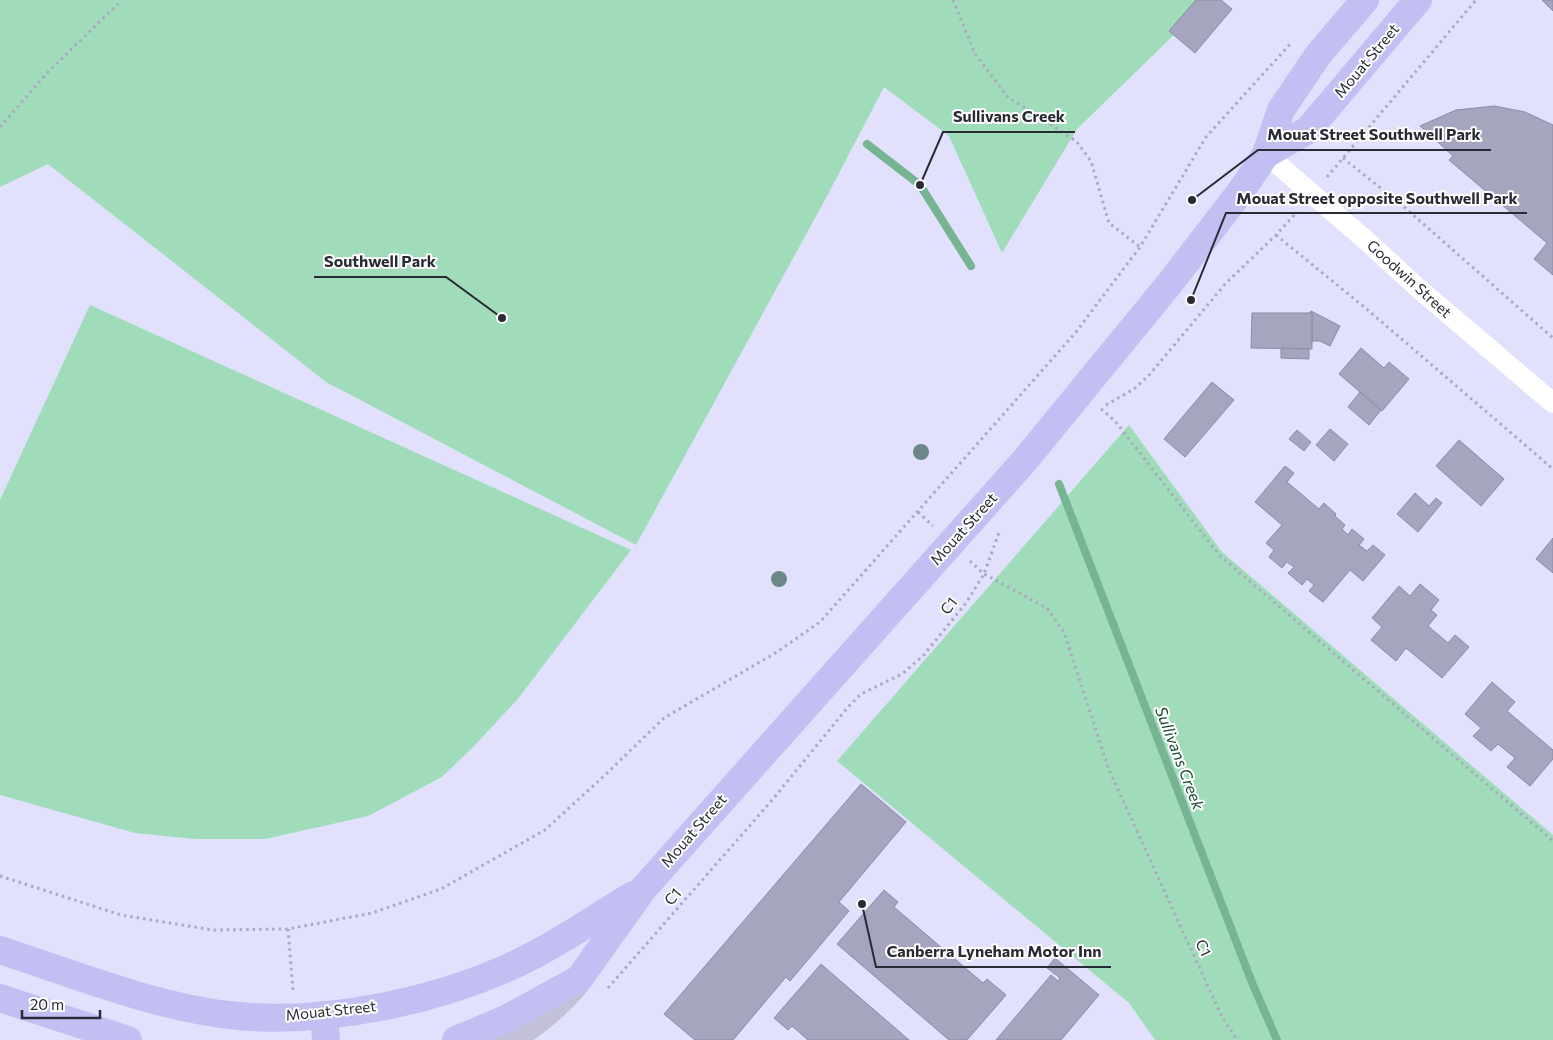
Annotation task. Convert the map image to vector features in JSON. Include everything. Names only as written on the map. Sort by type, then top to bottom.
[{"type":"main road","name":"Mouat Street","points":[[456,1040],[506,1019],[579,979],[643,889],[1058,421],[1236,198],[1266,154],[1281,110],[1318,55],[1365,0]]},
{"type":"main road","name":"Mouat Street","points":[[1266,154],[1308,130],[1418,0]]},
{"type":"main road","name":"Mouat Street","points":[[0,950],[134,994],[180,1006],[229,1015],[296,1016],[325,1028],[395,1003],[481,979],[527,959],[643,889]]},
{"type":"main road","points":[[0,998],[128,1040]]},
{"type":"street","name":"Goodwin Street","points":[[1266,154],[1418,288],[1553,403]]},
{"type":"street","points":[[507,1040],[525,1030],[555,1006],[579,979]]},
{"type":"path","points":[[0,127],[47,73],[122,0]]},
{"type":"path","points":[[953,0],[975,54],[981,62],[1008,97],[1076,141],[1091,161],[1109,223],[1140,247]]},
{"type":"path","points":[[1476,0],[1344,158],[1403,206],[1553,338]]},
{"type":"path","points":[[0,876],[121,915],[213,930],[288,929],[372,913],[441,889],[545,830],[664,718],[777,652],[820,622],[1076,332],[1140,247],[1206,137],[1295,38]]},
{"type":"path","points":[[1553,469],[1276,234],[1226,283],[1150,374],[1134,389],[1100,408],[1115,421],[1219,555],[1553,841]]},
{"type":"path","name":"C1","points":[[605,991],[773,799],[848,707],[861,694],[902,674],[923,656],[966,604],[984,574],[1047,608],[1064,632],[1109,770],[1222,1017],[1237,1040]]},
{"type":"path","points":[[288,929],[296,1016]]},
{"type":"green space","points":[[0,0],[1210,0],[1077,129],[1002,253],[949,136],[884,87],[826,198],[636,545],[326,382],[48,164],[0,187]]},
{"type":"green space","points":[[90,305],[631,550],[517,700],[473,747],[442,777],[368,816],[265,839],[195,839],[135,833],[0,795],[0,500]]},
{"type":"green space","points":[[1129,425],[1222,552],[1553,835],[1553,1040],[1155,1040],[1129,1003],[837,761]]},
{"type":"building","points":[[1196,0],[1221,0],[1232,9],[1195,53],[1169,31]]},
{"type":"building","points":[[1542,0],[1553,0],[1553,11]]},
{"type":"building","points":[[1494,106],[1525,112],[1553,125],[1553,275],[1534,259],[1547,243],[1449,160],[1453,156],[1420,126],[1456,110]]},
{"type":"building","points":[[1311,311],[1340,326],[1330,346],[1320,341],[1312,341],[1312,313],[1308,314]]},
{"type":"building","points":[[1252,313],[1312,313],[1312,349],[1251,348]]},
{"type":"building","points":[[1281,348],[1309,349],[1309,359],[1281,358]]},
{"type":"building","points":[[1361,348],[1384,368],[1389,362],[1409,379],[1382,411],[1339,374]]},
{"type":"building","points":[[1212,382],[1234,400],[1185,457],[1164,439]]},
{"type":"building","points":[[1360,392],[1381,410],[1369,425],[1348,407]]},
{"type":"building","points":[[1330,429],[1348,444],[1334,461],[1316,445]]},
{"type":"building","points":[[1297,430],[1311,442],[1304,451],[1289,439]]},
{"type":"building","points":[[1459,440],[1504,479],[1481,506],[1436,466]]},
{"type":"building","points":[[1285,466],[1294,473],[1287,482],[1319,509],[1324,503],[1345,525],[1342,529],[1348,535],[1352,529],[1364,539],[1359,545],[1367,551],[1373,545],[1385,555],[1363,581],[1350,570],[1323,602],[1309,591],[1314,585],[1307,579],[1302,585],[1288,573],[1294,567],[1287,562],[1282,568],[1269,557],[1274,550],[1266,543],[1282,525],[1255,502]]},
{"type":"building","points":[[1415,493],[1429,506],[1436,498],[1442,503],[1418,532],[1397,514]]},
{"type":"building","points":[[1553,538],[1553,573],[1536,559]]},
{"type":"building","points":[[1420,584],[1439,600],[1431,610],[1437,615],[1428,626],[1448,643],[1455,635],[1469,647],[1442,678],[1406,648],[1396,661],[1371,640],[1382,627],[1372,618],[1399,586],[1410,596]]},
{"type":"building","points":[[1492,682],[1515,702],[1507,711],[1553,750],[1553,759],[1530,786],[1507,767],[1515,758],[1498,744],[1491,751],[1473,736],[1481,728],[1465,714]]},
{"type":"building","points":[[861,784],[906,822],[839,902],[849,911],[790,981],[786,977],[733,1040],[695,1040],[664,1014]]},
{"type":"building","points":[[884,890],[898,902],[894,907],[983,983],[987,979],[1006,995],[967,1040],[949,1040],[837,944]]},
{"type":"building","points":[[1055,958],[1099,995],[1061,1040],[996,1040],[1051,975],[1058,981],[1060,978],[1047,968]]},
{"type":"building","points":[[821,964],[909,1040],[808,1040],[792,1026],[788,1030],[774,1018]]},
{"type":"waterway","name":"Sullivans Creek","points":[[867,144],[920,185],[971,266]]},
{"type":"waterway","name":"Sullivans Creek","points":[[1059,484],[1253,985],[1277,1040]]},
{"type":"place","name":"Sullivans Creek","points":[[920,185]]},
{"type":"place","name":"Mouat Street Southwell Park","points":[[1192,200]]},
{"type":"place","name":"Mouat Street opposite Southwell Park","points":[[1191,300]]},
{"type":"place","name":"Southwell Park","points":[[502,318]]},
{"type":"place","name":"Canberra Lyneham Motor Inn","points":[[862,904]]}]
